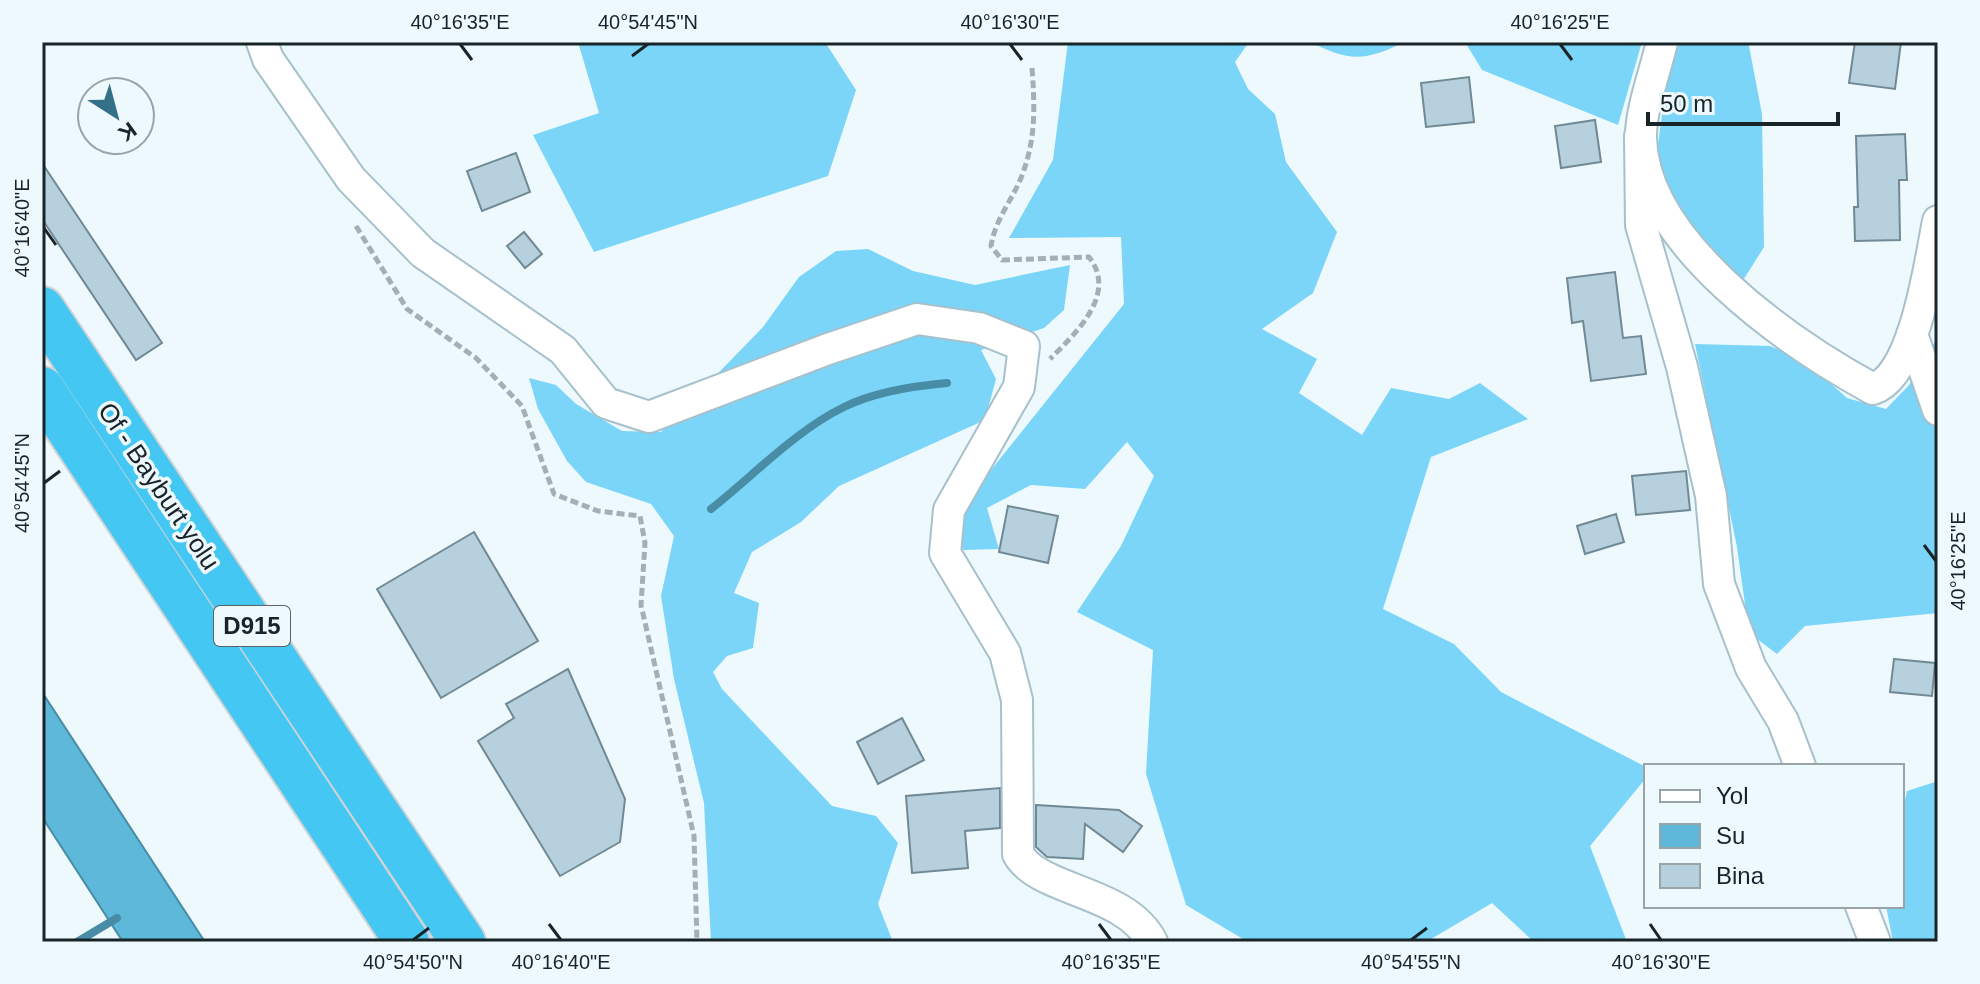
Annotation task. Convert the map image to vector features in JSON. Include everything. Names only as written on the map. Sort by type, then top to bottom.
[{"type":"highway","name":"Of - Bayburt yolu","points":[[42,309],[463,942]]},
{"type":"highway","name":"Of - Bayburt yolu","points":[[42,389],[407,942]]},
{"type":"street","points":[[262,42],[268,59],[351,179],[423,253],[563,350],[606,403],[649,417],[917,319],[979,328],[1024,346],[1019,387],[949,510],[945,553],[1005,653],[1017,700],[1018,854],[1026,868],[1100,897],[1146,931],[1152,942]]},
{"type":"street","points":[[1662,42],[1640,136],[1641,225],[1682,367],[1708,482],[1719,584],[1751,668],[1783,721],[1799,764]]},
{"type":"street","points":[[1640,136],[1648,180],[1667,223],[1761,319],[1873,389],[1882,386],[1900,365],[1912,334],[1938,221]]},
{"type":"street","points":[[1912,334],[1938,410]]},
{"type":"street","points":[[1862,908],[1875,942]]},
{"type":"path","points":[[1019,387],[1072,335],[1094,305],[1100,289],[1100,271],[1089,257],[1002,260],[991,246],[994,228],[1020,180],[1033,142],[1036,105],[1032,68]]},
{"type":"path","points":[[352,219],[407,309],[476,358],[522,406],[554,494],[598,511],[640,516],[645,543],[641,605],[694,836],[697,942]]},
{"type":"shaded area","points":[[578,42],[825,42],[856,90],[828,176],[594,252],[533,135],[599,113]]},
{"type":"shaded area","points":[[1068,42],[1249,42],[1235,62],[1248,89],[1275,114],[1286,162],[1337,232],[1313,293],[1262,329],[1317,359],[1299,393],[1362,435],[1391,388],[1449,399],[1480,383],[1528,419],[1431,457],[1383,609],[1454,644],[1501,692],[1644,766],[1644,780],[1590,846],[1627,942],[1534,942],[1492,903],[1426,942],[1248,942],[1186,905],[1146,774],[1153,650],[1077,612],[1121,546],[1154,476],[1127,442],[1085,489],[1031,485],[987,508],[999,549],[963,550],[955,515],[1124,304],[1121,237],[1009,238],[1053,160]]},
{"type":"shaded area","points":[[1310,42],[1404,42],[1378,53],[1357,57],[1335,53]]},
{"type":"shaded area","points":[[1465,42],[1642,42],[1618,125],[1482,70]]},
{"type":"shaded area","points":[[1672,42],[1748,42],[1762,114],[1764,247],[1742,282],[1669,199],[1656,158]]},
{"type":"shaded area","points":[[868,249],[913,271],[975,285],[1070,265],[1064,310],[1044,328],[981,350],[996,379],[985,420],[839,486],[801,522],[752,552],[734,593],[759,603],[753,648],[727,656],[713,672],[722,689],[832,806],[876,816],[898,843],[878,904],[893,942],[711,942],[704,803],[674,679],[661,596],[674,536],[651,504],[586,482],[567,461],[538,409],[529,378],[556,385],[576,404],[622,431],[661,432],[763,327],[799,277],[836,251]]},
{"type":"shaded area","points":[[1938,337],[1938,613],[1805,626],[1777,654],[1749,633],[1737,547],[1695,344],[1770,346],[1804,360],[1847,398],[1886,409],[1909,385]]},
{"type":"shaded area","points":[[1938,781],[1938,942],[1893,942],[1886,908],[1904,908],[1904,804],[1907,791]]},
{"type":"water","points":[[42,692],[205,942],[123,942],[42,817]]},
{"type":"building","points":[[1855,42],[1901,42],[1895,89],[1849,83]]},
{"type":"building","points":[[1469,77],[1474,122],[1426,127],[1421,83]]},
{"type":"building","points":[[1595,120],[1601,162],[1561,168],[1555,126]]},
{"type":"building","points":[[1905,134],[1907,180],[1899,180],[1900,240],[1855,241],[1854,207],[1858,207],[1856,136]]},
{"type":"building","points":[[516,153],[530,192],[482,211],[467,171]]},
{"type":"building","points":[[42,163],[162,343],[136,360],[42,219]]},
{"type":"building","points":[[524,232],[542,254],[525,268],[507,246]]},
{"type":"building","points":[[1615,272],[1623,338],[1641,336],[1646,374],[1591,381],[1583,321],[1572,323],[1567,278]]},
{"type":"building","points":[[1686,471],[1690,510],[1636,515],[1632,476]]},
{"type":"building","points":[[1008,506],[1058,516],[1048,563],[999,552]]},
{"type":"building","points":[[1616,514],[1624,542],[1585,554],[1577,526]]},
{"type":"building","points":[[474,532],[538,641],[441,698],[377,589]]},
{"type":"building","points":[[1894,659],[1935,663],[1932,696],[1890,692]]},
{"type":"building","points":[[568,669],[625,799],[620,842],[560,876],[478,741],[514,718],[506,704]]},
{"type":"building","points":[[902,718],[924,760],[878,784],[857,742]]},
{"type":"building","points":[[1000,788],[1000,828],[965,831],[968,868],[912,873],[906,796]]},
{"type":"building","points":[[1036,805],[1119,810],[1142,826],[1123,852],[1085,824],[1083,859],[1047,857],[1036,847]]},
{"type":"waterway","points":[[711,509],[792,441],[844,407],[894,390],[947,383]]},
{"type":"waterway","points":[[77,942],[117,918]]}]
